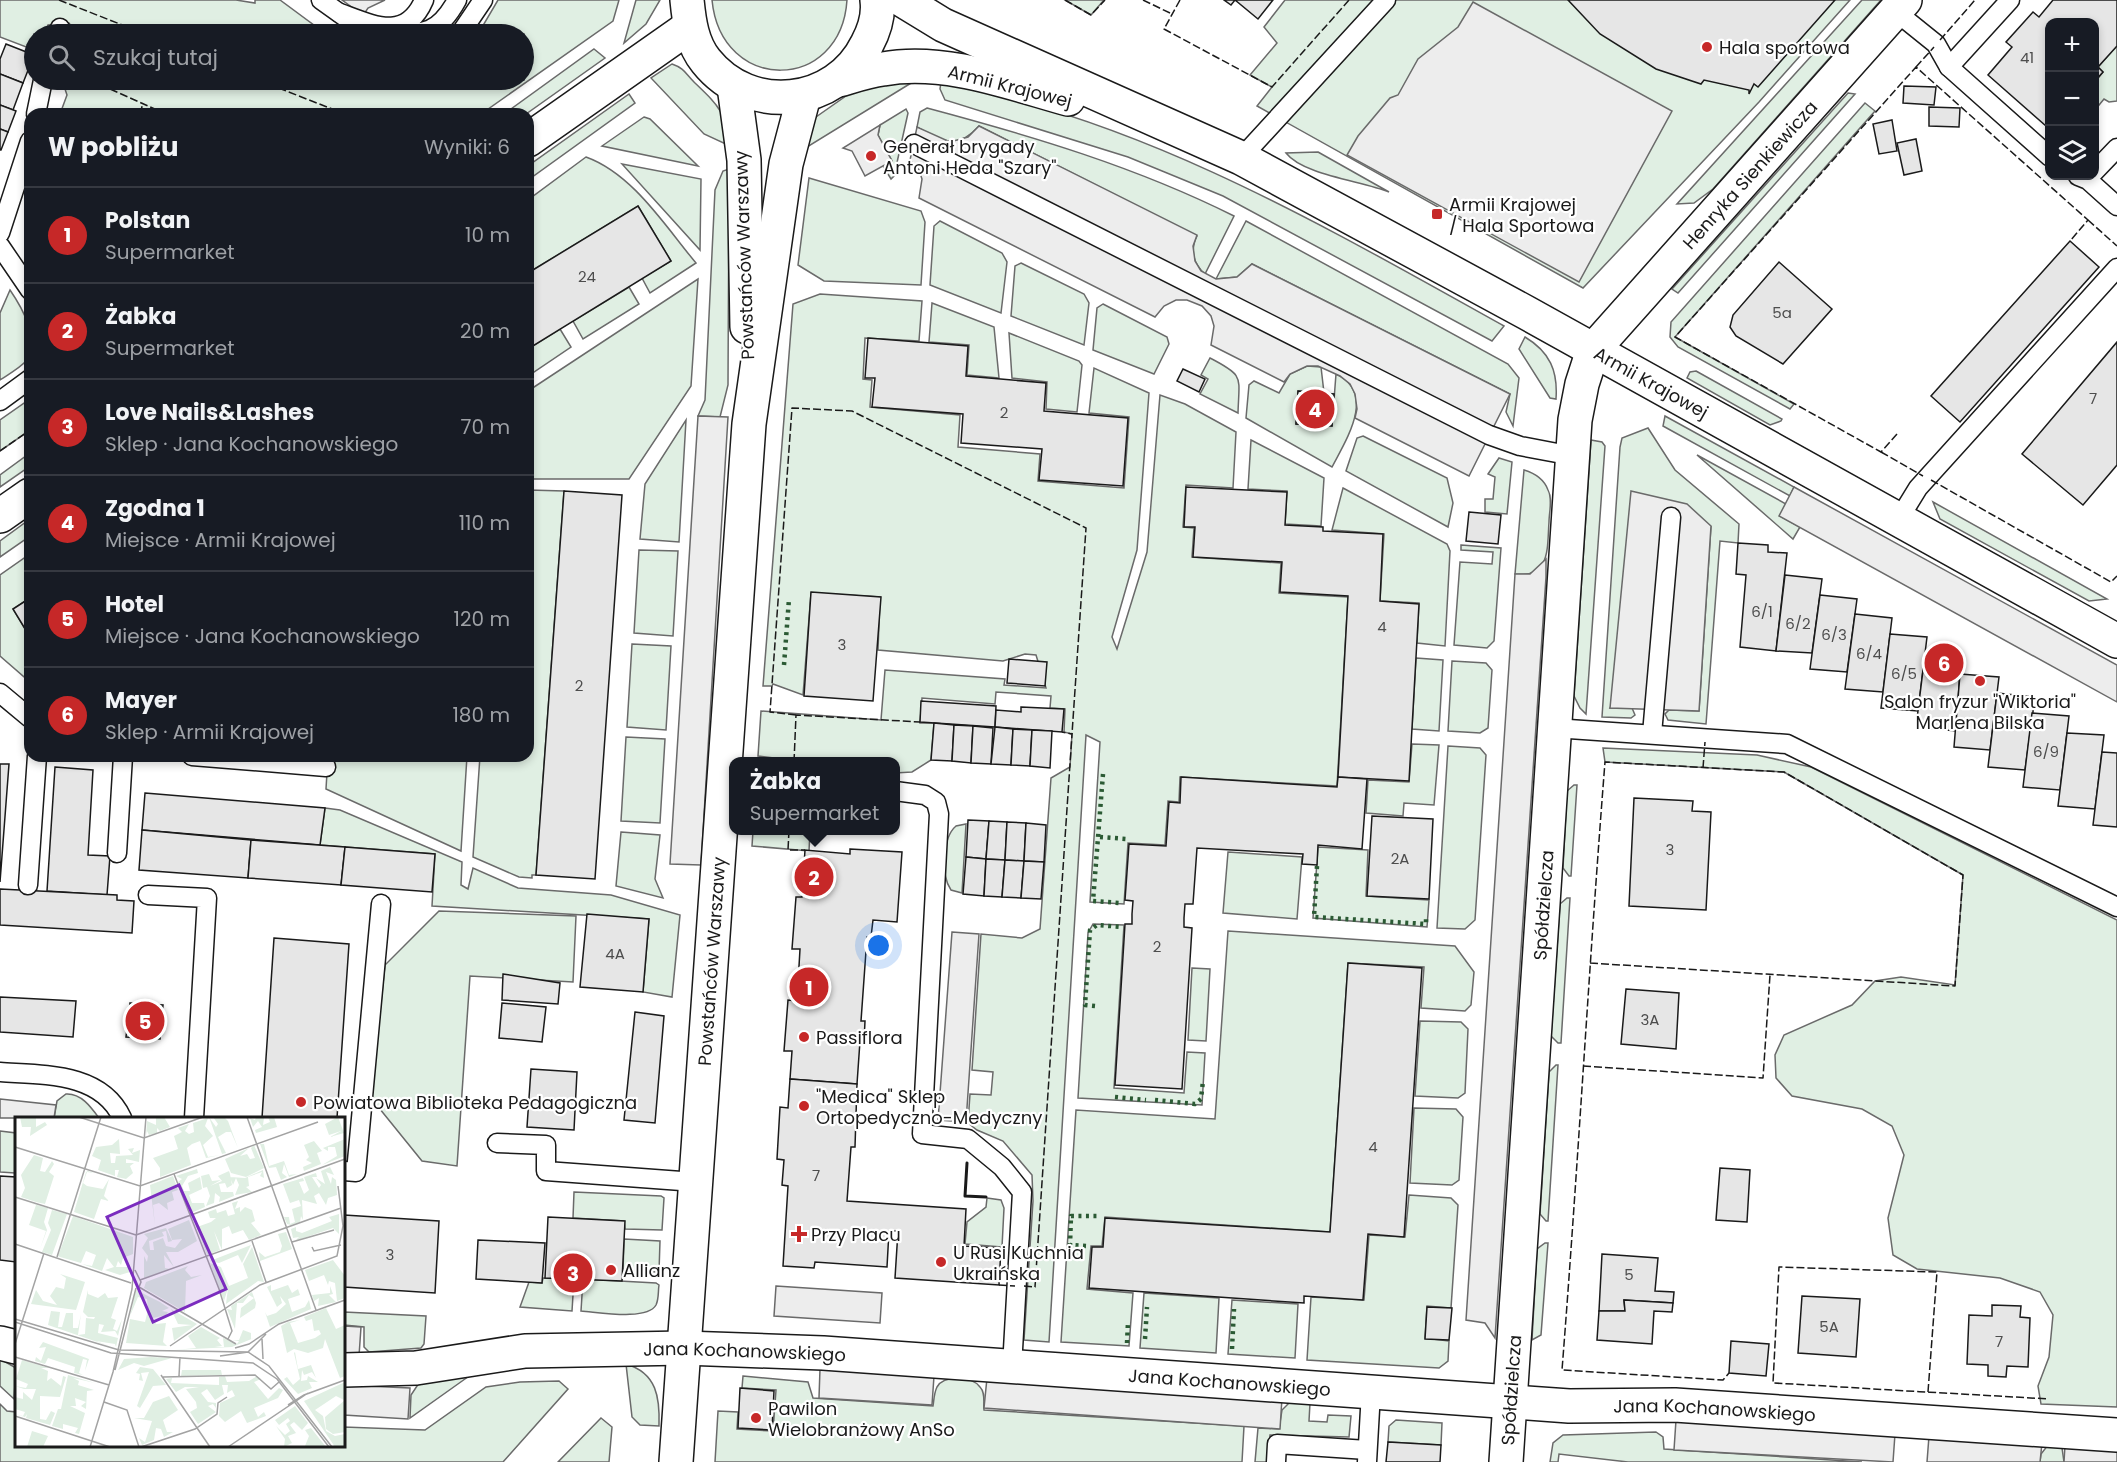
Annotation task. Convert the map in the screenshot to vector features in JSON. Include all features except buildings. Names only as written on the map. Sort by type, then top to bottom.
[{"type":"street","points":[[534,136],[688,13],[705,60],[734,86],[768,98],[804,96],[838,80],[860,59],[873,33],[877,0]]},
{"type":"street","name":"Armii Krajowej","points":[[902,0],[943,25],[1241,158],[2115,636]]},
{"type":"street","name":"Henryka Sienkiewicza","points":[[1593,350],[1900,5]]},
{"type":"street","name":"Armii Krajowej","points":[[838,80],[885,68],[929,67],[988,76],[1180,132]]},
{"type":"street","name":"Powstańców Warszawy","points":[[730,757],[749,424],[744,160],[734,86]]},
{"type":"street","name":"Powstańców Warszawy","points":[[749,424],[786,164],[804,96]]},
{"type":"street","name":"Spółdzielcza","points":[[1506,1462],[1575,420],[1582,384],[1593,350]]},
{"type":"street","points":[[0,516],[24,499]]},
{"type":"street","name":"Powstańców Warszawy","points":[[676,1462],[695,1182],[729,767]]},
{"type":"street","points":[[0,1343],[15,1347]]},
{"type":"street","name":"Jana Kochanowskiego","points":[[345,1370],[416,1368],[525,1351],[684,1348],[823,1353],[1569,1406],[1674,1405],[2117,1435]]},
{"type":"lane","points":[[321,0],[356,24]]},
{"type":"lane","points":[[404,24],[410,22],[424,0]]},
{"type":"lane","points":[[440,24],[457,0]]},
{"type":"lane","points":[[467,24],[483,0]]},
{"type":"lane","points":[[1241,158],[1386,0]]},
{"type":"lane","points":[[1949,68],[2010,0]]},
{"type":"lane","points":[[1900,5],[1936,44],[1949,68],[2045,153]]},
{"type":"lane","points":[[340,13],[374,24]]},
{"type":"lane","points":[[37,108],[41,90]]},
{"type":"lane","points":[[914,144],[1489,435],[1520,446],[1573,456]]},
{"type":"lane","points":[[2099,165],[2117,148]]},
{"type":"lane","points":[[0,233],[24,159]]},
{"type":"lane","points":[[2092,180],[2117,206]]},
{"type":"lane","points":[[0,246],[24,282]]},
{"type":"lane","points":[[1899,519],[1918,488],[2117,268]]},
{"type":"lane","points":[[0,401],[24,383]]},
{"type":"lane","points":[[1652,734],[1671,517]]},
{"type":"lane","points":[[1,695],[24,713]]},
{"type":"lane","points":[[1554,728],[1787,744],[2117,907]]},
{"type":"lane","points":[[28,885],[37,762]]},
{"type":"lane","points":[[117,853],[123,762]]},
{"type":"lane","points":[[265,762],[326,767]]},
{"type":"lane","points":[[900,792],[925,795],[936,802],[939,814],[922,1134],[968,1139],[1002,1167],[1022,1192],[1012,1367]]},
{"type":"lane","points":[[148,895],[207,898],[194,1117]]},
{"type":"lane","points":[[345,1171],[356,1172],[381,904]]},
{"type":"lane","points":[[0,1072],[62,1077],[86,1084],[103,1094],[117,1108],[121,1117]]},
{"type":"lane","points":[[497,1143],[546,1145],[546,1171],[695,1182]]},
{"type":"lane","points":[[1276,1462],[1277,1444],[1367,1456],[1371,1392]]},
{"type":"green space","points":[[0,0],[236,0],[255,3],[255,0],[280,0],[312,24],[24,24],[24,46],[0,37]]},
{"type":"green space","points":[[498,0],[619,0],[613,21],[534,77],[534,24],[484,24]]},
{"type":"green space","points":[[636,0],[660,0],[646,24],[624,43]]},
{"type":"green space","points":[[712,0],[847,0],[840,31],[825,52],[804,66],[781,70],[757,66],[736,53],[720,31]]},
{"type":"green space","points":[[1065,0],[1104,0],[1091,15]]},
{"type":"green space","points":[[1285,0],[1850,0],[1759,102],[1583,288],[1257,106],[1272,87],[1250,75],[1277,43],[1264,27]]},
{"type":"green space","points":[[1862,0],[1881,0],[1713,189],[1694,203],[1677,204]]},
{"type":"green space","points":[[2117,46],[2117,101],[2109,102],[2104,99],[2099,105],[2099,77],[2103,72],[2099,66]]},
{"type":"green space","points":[[594,49],[605,58],[534,108],[512,108]]},
{"type":"green space","points":[[672,64],[679,67],[720,110],[730,146],[704,134],[651,78]]},
{"type":"green space","points":[[916,80],[799,152],[809,125],[816,117],[856,89]]},
{"type":"green space","points":[[941,82],[1017,100],[1090,123],[1162,150],[1301,215],[1504,326],[1492,341],[1223,196],[1128,157],[945,100],[940,89]]},
{"type":"green space","points":[[65,90],[515,90],[490,108],[62,108],[67,95]]},
{"type":"green space","points":[[1848,93],[1855,94],[1678,293],[1672,289]]},
{"type":"green space","points":[[629,94],[635,103],[534,176],[534,162]]},
{"type":"green space","points":[[1865,103],[1875,111],[1675,337],[1794,404],[1790,409],[1678,347],[1670,337],[1671,322]]},
{"type":"green space","points":[[927,108],[1083,154],[1159,182],[1234,216],[1205,274],[1195,261],[1193,252],[1197,236],[979,126],[964,139],[956,141],[934,136],[917,127],[920,112]]},
{"type":"green space","points":[[906,109],[908,113],[894,176],[891,179],[883,166],[892,161],[878,135],[880,125]]},
{"type":"green space","points":[[644,117],[650,119],[698,166],[602,146]]},
{"type":"green space","points":[[1318,152],[1389,192],[1305,167],[1286,153]]},
{"type":"green space","points":[[586,157],[603,165],[633,188],[696,263],[650,293],[642,278],[671,261],[638,206],[534,269],[534,196]]},
{"type":"green space","points":[[622,164],[701,179],[700,250]]},
{"type":"green space","points":[[729,169],[728,385],[720,417],[698,416],[705,400],[715,190],[723,171]]},
{"type":"green space","points":[[809,178],[921,211],[925,222],[921,285],[824,281],[798,265]]},
{"type":"green space","points":[[940,221],[1002,253],[1007,262],[1001,313],[930,285],[934,226]]},
{"type":"green space","points":[[1246,221],[1508,364],[1519,378],[1513,426],[1506,412],[1510,394],[1252,264],[1237,277],[1216,279]]},
{"type":"green space","points":[[1021,263],[1084,294],[1089,303],[1084,345],[1011,316],[1015,266]]},
{"type":"green space","points":[[698,279],[691,386],[629,479],[534,479],[534,387]]},
{"type":"green space","points":[[629,287],[639,304],[583,339],[573,321]]},
{"type":"green space","points":[[10,290],[24,316],[24,363],[0,380],[0,313]]},
{"type":"green space","points":[[820,294],[922,301],[919,341],[865,338],[863,379],[872,380],[870,407],[960,415],[958,447],[1040,454],[1038,481],[1124,488],[1129,417],[1089,413],[1094,368],[1149,393],[1137,550],[1112,637],[1117,649],[1147,552],[1160,395],[1185,404],[1236,432],[1233,488],[1186,485],[1183,527],[1194,528],[1192,557],[1281,563],[1279,593],[1348,597],[1337,786],[1180,777],[1179,802],[1168,801],[1165,845],[1128,843],[1124,904],[1090,902],[1100,742],[1086,735],[1049,1342],[1024,1340],[1033,1201],[1032,1175],[1003,1141],[977,1130],[968,1123],[970,1094],[991,1095],[993,1072],[972,1070],[981,934],[1022,938],[1040,929],[1051,778],[1070,767],[1072,734],[1064,732],[1065,709],[1050,708],[1051,696],[996,692],[995,704],[922,698],[920,723],[934,723],[931,760],[912,772],[900,773],[900,757],[758,756],[761,711],[881,720],[885,670],[1005,679],[1004,685],[1046,688],[1036,655],[1025,654],[1003,661],[878,650],[880,597],[811,593],[803,695],[773,684],[763,686],[793,304]]},
{"type":"green space","points":[[932,303],[994,327],[999,378],[967,375],[969,345],[929,342]]},
{"type":"green space","points":[[1103,304],[1167,337],[1169,344],[1154,374],[1093,350],[1097,308]]},
{"type":"green space","points":[[560,329],[571,347],[534,372],[534,345]]},
{"type":"green space","points":[[1009,333],[1079,361],[1082,365],[1077,412],[1046,409],[1047,382],[1012,378]]},
{"type":"green space","points":[[1525,337],[1541,349],[1551,363],[1556,380],[1556,399],[1550,398],[1519,349]]},
{"type":"green space","points":[[1210,358],[1235,374],[1239,384],[1238,413],[1200,394],[1208,379],[1201,375]]},
{"type":"green space","points":[[1307,366],[1321,367],[1324,393],[1298,391],[1296,424],[1332,426],[1336,374],[1348,382],[1355,393],[1355,418],[1332,467],[1246,418],[1249,385],[1254,381],[1279,393],[1290,374]]},
{"type":"green space","points":[[1696,371],[1782,419],[1781,421],[1770,425],[1687,378],[1690,372]]},
{"type":"green space","points":[[24,403],[24,434],[0,451],[0,420]]},
{"type":"green space","points":[[1665,416],[1794,487],[1790,496],[1663,426]]},
{"type":"green space","points":[[686,420],[679,542],[640,539],[645,484]]},
{"type":"green space","points":[[1648,428],[1675,470],[1739,524],[1738,543],[1720,541],[1706,724],[1668,720],[1665,714],[1669,710],[1699,711],[1711,526],[1610,708],[1632,708],[1635,715],[1631,718],[1602,717],[1620,447],[1622,438]]},
{"type":"green space","points":[[1363,436],[1447,478],[1453,503],[1448,527],[1346,471],[1357,438]]},
{"type":"green space","points":[[1251,440],[1324,478],[1321,526],[1285,524],[1287,491],[1248,489]]},
{"type":"green space","points":[[1591,440],[1602,442],[1605,446],[1586,714],[1574,696]]},
{"type":"green space","points":[[1697,455],[1786,504],[1780,516],[1800,527],[1793,539]]},
{"type":"green space","points":[[24,457],[24,470],[0,487],[0,475]]},
{"type":"green space","points":[[1499,458],[1512,462],[1507,514],[1485,512],[1485,499],[1493,499],[1495,477],[1488,474]]},
{"type":"green space","points":[[1524,470],[1541,480],[1549,494],[1551,501],[1548,542],[1545,559],[1541,566],[1527,574],[1515,574]]},
{"type":"green space","points":[[1343,488],[1447,544],[1450,551],[1445,646],[1417,643],[1419,603],[1380,601],[1384,534],[1332,530]]},
{"type":"green space","points":[[534,490],[564,491],[536,875],[532,875],[532,878],[519,877],[473,857],[480,762],[534,762]]},
{"type":"green space","points":[[1933,502],[2107,599],[2089,601],[1940,519]]},
{"type":"green space","points":[[24,523],[24,540],[0,557],[0,541]]},
{"type":"green space","points":[[1461,545],[1501,548],[1494,641],[1487,648],[1454,645],[1460,562],[1492,564],[1493,552],[1461,550]]},
{"type":"green space","points":[[639,550],[678,551],[673,636],[634,633]]},
{"type":"green space","points":[[24,558],[24,602],[13,609],[24,627],[24,677],[0,656],[0,575]]},
{"type":"green space","points":[[632,644],[671,646],[666,730],[627,727]]},
{"type":"green space","points":[[1416,658],[1443,660],[1439,731],[1412,729]]},
{"type":"green space","points":[[1452,661],[1486,663],[1492,670],[1488,728],[1480,733],[1448,731]]},
{"type":"green space","points":[[626,737],[665,739],[660,823],[621,821]]},
{"type":"green space","points":[[1412,744],[1439,745],[1434,805],[1404,803],[1403,816],[1366,813],[1368,780],[1409,782]]},
{"type":"green space","points":[[1448,746],[1480,748],[1486,755],[1475,920],[1465,929],[1437,928]]},
{"type":"green space","points":[[1603,748],[1757,755],[1811,767],[2117,920],[2117,1407],[2041,1404],[2038,1386],[2049,1357],[2053,1315],[2040,1292],[2000,1278],[1917,1269],[1893,1255],[1888,1218],[1904,1155],[1892,1126],[1862,1109],[1792,1096],[1776,1078],[1775,1055],[1784,1035],[1852,1005],[1875,981],[1901,977],[1955,985],[1963,875],[1784,772],[1605,762]]},
{"type":"green space","points":[[328,762],[467,762],[461,851],[326,789]]},
{"type":"green space","points":[[1577,785],[1571,876],[1569,876],[1563,868],[1567,791]]},
{"type":"green space","points":[[325,808],[340,810],[462,862],[461,885],[468,889],[473,868],[518,888],[611,895],[680,915],[672,997],[643,992],[649,919],[432,906],[435,854],[320,845]]},
{"type":"green space","points":[[966,824],[962,893],[951,890],[948,884],[944,857],[951,832],[956,826]]},
{"type":"green space","points":[[621,832],[660,835],[655,879],[663,898],[616,886]]},
{"type":"green space","points":[[753,835],[810,835],[809,851],[752,846]]},
{"type":"green space","points":[[1318,847],[1368,850],[1366,896],[1429,900],[1427,927],[1313,918]]},
{"type":"green space","points":[[1228,852],[1302,857],[1297,919],[1223,913]]},
{"type":"green space","points":[[1570,898],[1561,1043],[1558,1043],[1551,1036],[1560,904]]},
{"type":"green space","points":[[439,911],[576,916],[573,982],[470,976],[457,1166],[422,1161],[371,1098],[385,965]]},
{"type":"green space","points":[[1093,924],[1124,925],[1114,1088],[1184,1093],[1187,1052],[1205,1053],[1202,1105],[1078,1098],[1088,933]]},
{"type":"green space","points":[[1228,931],[1455,946],[1474,972],[1471,1005],[1465,1011],[1421,1008],[1424,967],[1348,963],[1330,1232],[1105,1217],[1102,1246],[1091,1246],[1087,1289],[1133,1293],[1129,1346],[1061,1342],[1076,1110],[1215,1119]]},
{"type":"green space","points":[[1192,968],[1210,969],[1206,1041],[1188,1040]]},
{"type":"green space","points":[[1420,1021],[1461,1022],[1468,1029],[1465,1093],[1458,1098],[1415,1096]]},
{"type":"green space","points":[[1558,1065],[1548,1221],[1546,1221],[1540,1214],[1549,1072]]},
{"type":"green space","points":[[66,1094],[71,1094],[81,1098],[98,1117],[54,1117],[57,1101]]},
{"type":"green space","points":[[1414,1108],[1456,1109],[1463,1117],[1459,1180],[1452,1185],[1410,1183]]},
{"type":"green space","points":[[0,1131],[15,1133],[15,1173],[0,1172]]},
{"type":"green space","points":[[574,1192],[661,1196],[664,1198],[662,1230],[625,1229],[624,1221],[573,1218]]},
{"type":"green space","points":[[1409,1195],[1451,1198],[1458,1205],[1451,1308],[1427,1306],[1425,1338],[1449,1341],[1448,1361],[1439,1368],[1307,1360],[1311,1297],[1364,1300],[1369,1235],[1405,1237]]},
{"type":"green space","points":[[987,1198],[1001,1200],[1004,1208],[1002,1247],[965,1244],[967,1222],[986,1207]]},
{"type":"green space","points":[[624,1239],[660,1241],[659,1272],[623,1271]]},
{"type":"green space","points":[[1548,1243],[1541,1335],[1532,1340],[1537,1249]]},
{"type":"green space","points":[[543,1278],[574,1279],[572,1311],[520,1307],[529,1282],[542,1283]]},
{"type":"green space","points":[[583,1279],[656,1283],[659,1285],[657,1303],[651,1310],[643,1313],[610,1314],[581,1311]]},
{"type":"green space","points":[[1144,1293],[1219,1298],[1216,1353],[1140,1348]]},
{"type":"green space","points":[[1232,1300],[1298,1304],[1295,1358],[1228,1354]]},
{"type":"green space","points":[[345,1312],[426,1316],[424,1344],[421,1348],[369,1352],[364,1347],[364,1327],[345,1325]]},
{"type":"green space","points":[[0,1359],[15,1367],[14,1399],[0,1386]]},
{"type":"green space","points":[[626,1364],[636,1368],[650,1380],[659,1406],[659,1426],[640,1425],[632,1417]]},
{"type":"green space","points":[[472,1374],[410,1418],[411,1395],[419,1383]]},
{"type":"green space","points":[[743,1376],[808,1382],[813,1398],[933,1406],[937,1387],[946,1380],[958,1378],[976,1383],[982,1389],[984,1410],[1244,1426],[1242,1462],[715,1462],[718,1411],[738,1412],[737,1429],[773,1431],[776,1390],[742,1388]]},
{"type":"green space","points":[[559,1381],[568,1389],[503,1462],[0,1462],[0,1404],[7,1411],[15,1412],[15,1447],[345,1447],[345,1427],[425,1430],[486,1387],[520,1382]]},
{"type":"green space","points":[[1291,1401],[1310,1403],[1309,1421],[1327,1422],[1328,1415],[1351,1416],[1349,1437],[1270,1435],[1268,1462],[1255,1462],[1258,1428],[1279,1429],[1282,1410]]},
{"type":"green space","points":[[601,1418],[612,1427],[609,1462],[558,1462]]},
{"type":"green space","points":[[1396,1420],[1442,1423],[1441,1445],[1388,1442],[1389,1426]]},
{"type":"green space","points":[[1656,1432],[1663,1437],[1664,1449],[1862,1462],[1628,1462],[1559,1454],[1558,1462],[1550,1462],[1553,1443],[1563,1435]]},
{"type":"green space","points":[[2048,1445],[2062,1448],[2064,1462],[2040,1462],[2041,1454]]},
{"type":"shaded area","points":[[342,0],[385,0],[368,8],[364,14],[368,19]]},
{"type":"shaded area","points":[[1473,2],[1672,111],[1579,282],[1347,155],[1358,136],[1390,98],[1398,95],[1418,59],[1458,27]]},
{"type":"shaded area","points":[[880,125],[878,135],[892,161],[865,176],[852,151],[843,148]]},
{"type":"shaded area","points":[[979,126],[1197,235],[1193,246],[1195,261],[1201,271],[1216,279],[1237,277],[1252,264],[1510,394],[1469,476],[1355,418],[1357,409],[1355,394],[1350,384],[1340,376],[1318,366],[1307,366],[1290,374],[1284,382],[1211,345],[1214,326],[1211,316],[1202,306],[1187,300],[1176,300],[1164,306],[1155,317],[919,198],[922,179],[919,170],[910,160],[917,127],[950,142],[968,137]]},
{"type":"shaded area","points":[[698,416],[728,417],[701,865],[670,864]]},
{"type":"shaded area","points":[[1794,487],[2117,665],[2117,702],[1779,516]]},
{"type":"shaded area","points":[[1631,491],[1687,504],[1711,526],[1699,711],[1610,708]]},
{"type":"shaded area","points":[[1546,559],[1495,1338],[1485,1323],[1466,1320],[1515,574],[1530,574]]},
{"type":"shaded area","points":[[952,932],[979,934],[966,1122],[938,1120]]},
{"type":"shaded area","points":[[0,1099],[56,1105],[54,1117],[0,1118]]},
{"type":"shaded area","points":[[776,1286],[882,1293],[880,1323],[774,1316]]},
{"type":"shaded area","points":[[345,1326],[361,1327],[359,1356],[345,1356]]},
{"type":"shaded area","points":[[820,1369],[934,1376],[932,1405],[819,1398]]},
{"type":"shaded area","points":[[987,1378],[1282,1398],[1280,1429],[984,1408]]},
{"type":"shaded area","points":[[345,1385],[410,1388],[408,1419],[345,1415]]},
{"type":"shaded area","points":[[1676,1420],[1895,1434],[1893,1462],[1674,1450]]},
{"type":"shaded area","points":[[1929,1436],[2042,1443],[2040,1462],[1927,1462]]},
{"type":"shaded area","points":[[2065,1445],[2117,1448],[2117,1462],[2064,1462]]},
{"type":"hedge","points":[[784,665],[789,599]]},
{"type":"hedge","points":[[1103,774],[1093,901],[1120,903]]},
{"type":"hedge","points":[[1100,837],[1127,839]]},
{"type":"hedge","points":[[1317,866],[1314,917],[1426,924],[1426,918]]},
{"type":"hedge","points":[[1095,1006],[1085,1005],[1090,930],[1097,925],[1122,927]]},
{"type":"hedge","points":[[1155,1100],[1195,1104],[1201,1099],[1203,1081]]},
{"type":"hedge","points":[[1115,1097],[1146,1100]]},
{"type":"hedge","points":[[1086,1246],[1070,1245],[1071,1216],[1099,1216]]},
{"type":"hedge","points":[[1145,1339],[1147,1307]]},
{"type":"hedge","points":[[1232,1349],[1234,1309]]},
{"type":"hedge","points":[[1127,1343],[1128,1322]]},
{"type":"fence","points":[[59,0],[120,24]]},
{"type":"fence","points":[[1065,0],[1091,15],[1105,0]]},
{"type":"fence","points":[[1143,0],[1172,14]]},
{"type":"fence","points":[[1180,0],[1164,29],[1272,87],[1349,0]]},
{"type":"fence","points":[[1940,40],[1975,0]]},
{"type":"fence","points":[[1916,67],[1934,47]]},
{"type":"fence","points":[[1897,434],[1881,452],[1675,337],[1916,67],[2088,220],[2070,241]]},
{"type":"fence","points":[[112,90],[153,108]]},
{"type":"fence","points":[[284,90],[330,108]]},
{"type":"fence","points":[[142,108],[143,103]]},
{"type":"fence","points":[[2088,220],[2117,246]]},
{"type":"fence","points":[[796,715],[770,712],[792,408],[852,411],[1086,528],[1072,734]]},
{"type":"fence","points":[[0,451],[24,434]]},
{"type":"fence","points":[[1881,452],[1923,476]]},
{"type":"fence","points":[[1931,480],[2111,582],[2117,576]]},
{"type":"fence","points":[[794,757],[796,715],[920,722]]},
{"type":"fence","points":[[1024,1286],[1035,1287],[1072,734],[1062,732]]},
{"type":"fence","points":[[1703,768],[1705,742]]},
{"type":"fence","points":[[1590,963],[1955,986],[1963,875],[1784,772],[1605,762],[1594,914],[1589,990],[1562,1370],[1723,1380],[1729,1373]]},
{"type":"fence","points":[[789,835],[788,850],[805,850]]},
{"type":"fence","points":[[1583,1066],[1763,1078],[1770,975]]},
{"type":"fence","points":[[1928,1392],[1937,1272],[1779,1267],[1773,1383],[1901,1391],[2049,1399]]},
{"type":"fence","points":[[999,1285],[1015,1286]]},
{"type":"wall","points":[[967,1163],[965,1196],[986,1197]]},
{"type":"place","name":"Hala sportowa","points":[[1707,47]]},
{"type":"place","name":"Generał brygady Antoni Heda \"Szary\"","points":[[871,156]]},
{"type":"place","name":"Armii Krajowej / Hala Sportowa","points":[[1437,214]]},
{"type":"place","name":"Zgodna 1","points":[[1315,409]]},
{"type":"place","name":"Mayer","points":[[1944,663]]},
{"type":"place","name":"Salon fryzur \"Wiktoria\" Marlena Bilska","points":[[1980,681]]},
{"type":"place","name":"Żabka","points":[[814,877]]},
{"type":"place","name":"Polstan","points":[[809,987]]},
{"type":"place","name":"Hotel","points":[[145,1021]]},
{"type":"place","name":"Passiflora","points":[[804,1037]]},
{"type":"place","name":"Powiatowa Biblioteka Pedagogiczna","points":[[301,1102]]},
{"type":"place","name":"\"Medica\" Sklep Ortopedyczno-Medyczny","points":[[804,1106]]},
{"type":"place","name":"Przy Placu","points":[[799,1234]]},
{"type":"place","name":"U Rusi Kuchnia Ukraińska","points":[[941,1262]]},
{"type":"place","name":"Allianz","points":[[611,1270]]},
{"type":"place","name":"Love Nails&Lashes","points":[[573,1273]]},
{"type":"place","name":"Pawilon Wielobranżowy AnSo","points":[[756,1418]]}]
